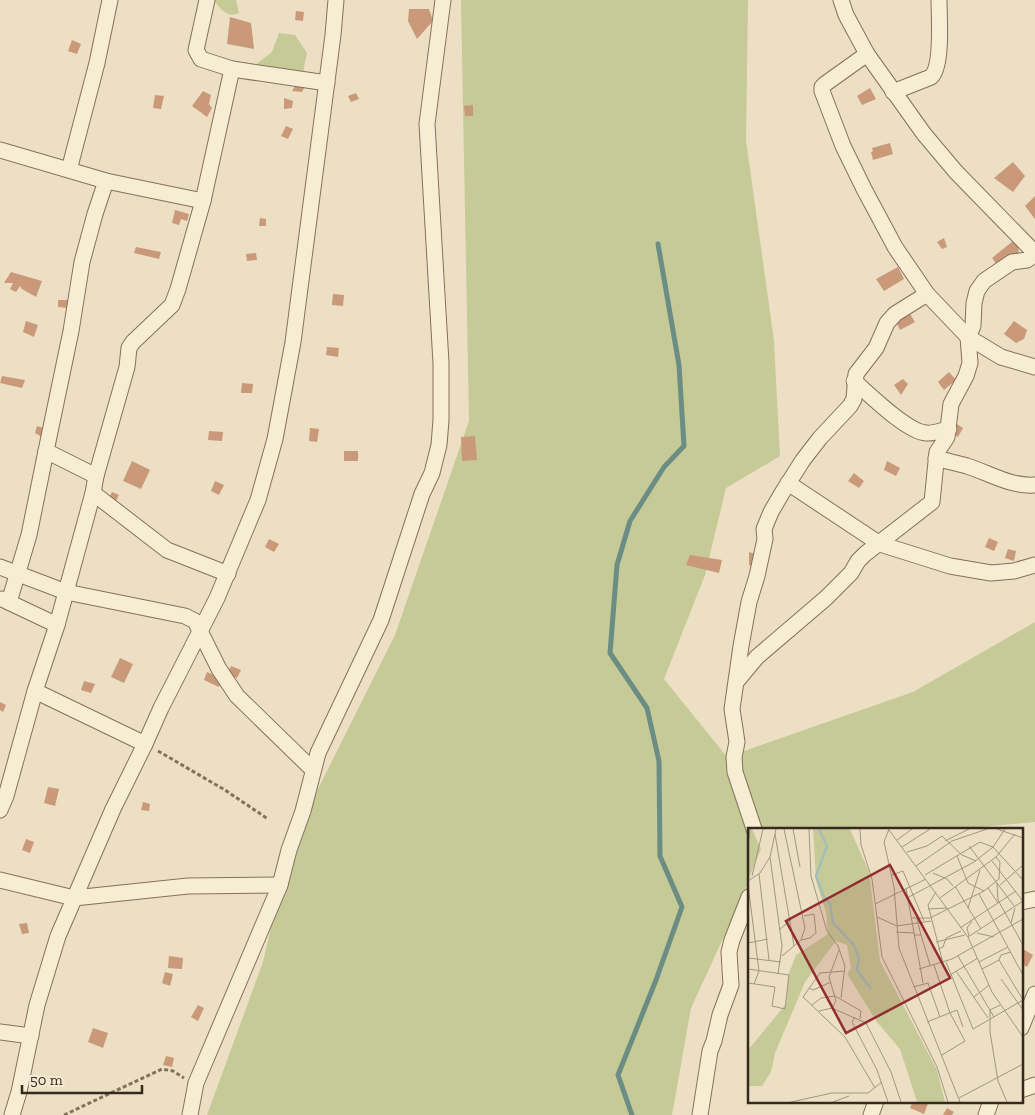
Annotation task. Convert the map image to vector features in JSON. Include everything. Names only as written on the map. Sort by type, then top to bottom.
[{"type":"street","points":[[69,170],[97,63],[110,0]]},
{"type":"street","points":[[207,0],[196,50],[201,59],[232,69],[327,83]]},
{"type":"street","points":[[12,1115],[37,1005],[58,936],[113,809],[146,744],[170,689],[201,632],[228,574],[258,500],[275,439],[293,342],[334,35],[336,0]]},
{"type":"street","points":[[190,1115],[196,1083],[280,885],[289,850],[303,811],[318,753],[381,620],[422,494],[432,473],[439,445],[441,363],[427,124],[443,0]]},
{"type":"street","points":[[737,681],[756,657],[826,598],[851,572],[858,561],[932,502],[937,452],[947,437],[952,404],[966,376],[970,362],[968,337],[974,326],[974,303],[977,292],[984,281],[1012,262],[1027,260],[1035,253],[924,134],[867,54],[846,14],[841,0]]},
{"type":"street","points":[[893,92],[931,77],[936,73],[940,37],[939,0]]},
{"type":"street","points":[[867,54],[825,84],[822,87],[822,92],[843,146],[895,247],[927,294],[968,337],[1001,357],[1035,367]]},
{"type":"street","points":[[2,800],[57,625],[127,367],[130,348],[133,342],[172,305],[187,260],[203,201],[232,69]]},
{"type":"street","points":[[0,150],[106,181],[203,201]]},
{"type":"street","points":[[57,625],[4,600],[17,574],[30,535],[71,331],[82,262],[106,181]]},
{"type":"street","points":[[754,828],[735,772],[734,757],[737,742],[732,709],[740,646],[765,539],[764,529],[771,512],[788,483],[820,438],[850,406],[854,399],[856,374],[876,348],[887,323],[895,314],[927,294]]},
{"type":"street","points":[[854,381],[895,416],[921,432],[927,434],[949,429]]},
{"type":"street","points":[[46,451],[96,476]]},
{"type":"street","points":[[936,458],[967,466],[999,479],[1028,486],[1035,485]]},
{"type":"street","points":[[788,483],[880,544],[950,566],[991,573],[1014,571],[1035,565]]},
{"type":"street","points":[[93,493],[167,550],[228,574]]},
{"type":"street","points":[[0,567],[66,592],[185,616],[195,621],[219,669],[238,696],[313,770]]},
{"type":"street","points":[[35,690],[146,744]]},
{"type":"street","points":[[0,880],[74,898],[188,886],[280,885]]},
{"type":"street","points":[[1022,902],[1035,899]]},
{"type":"street","points":[[700,1115],[710,1051],[731,985],[729,952],[748,900]]},
{"type":"street","points":[[1022,1026],[1035,994]]},
{"type":"street","points":[[0,1032],[31,1036]]},
{"type":"street","points":[[1022,1090],[1035,1086]]},
{"type":"street","points":[[871,1115],[876,1102]]},
{"type":"street","points":[[986,1115],[991,1102]]},
{"type":"path","points":[[146,744],[225,790],[268,819]]},
{"type":"path","points":[[64,1115],[162,1069],[173,1071],[184,1078],[184,1083]]},
{"type":"green space","points":[[214,0],[236,0],[239,13],[228,14]]},
{"type":"green space","points":[[461,0],[748,0],[746,140],[774,341],[780,456],[726,488],[705,575],[664,679],[727,757],[913,692],[1035,622],[1035,822],[972,828],[748,828],[748,884],[691,1008],[672,1115],[207,1115],[263,962],[290,845],[395,635],[469,421]]},
{"type":"green space","points":[[279,33],[295,35],[307,53],[303,72],[255,65],[272,52]]},
{"type":"building","points":[[409,9],[429,9],[433,21],[417,39],[408,21]]},
{"type":"building","points":[[296,11],[304,12],[303,21],[295,20]]},
{"type":"building","points":[[230,17],[251,23],[254,49],[227,44]]},
{"type":"building","points":[[72,40],[81,44],[77,54],[68,51]]},
{"type":"building","points":[[298,85],[304,88],[302,92],[292,91],[295,86]]},
{"type":"building","points":[[870,88],[876,99],[862,105],[857,96]]},
{"type":"building","points":[[203,91],[211,95],[209,104],[212,108],[207,117],[192,106]]},
{"type":"building","points":[[356,93],[359,99],[351,102],[348,96]]},
{"type":"building","points":[[155,95],[164,96],[161,109],[153,108]]},
{"type":"building","points":[[284,98],[293,101],[292,108],[284,109]]},
{"type":"building","points":[[473,105],[473,116],[465,116],[464,106]]},
{"type":"building","points":[[286,126],[293,129],[288,139],[281,136]]},
{"type":"building","points":[[890,143],[893,154],[873,160],[872,148]]},
{"type":"building","points":[[1013,162],[1025,176],[1013,192],[994,178]]},
{"type":"building","points":[[1035,196],[1035,219],[1025,206]]},
{"type":"building","points":[[175,210],[189,214],[187,221],[181,219],[179,225],[172,223]]},
{"type":"building","points":[[260,218],[266,219],[266,226],[259,226]]},
{"type":"building","points":[[944,238],[947,247],[942,249],[937,242]]},
{"type":"building","points":[[1013,241],[1018,245],[1019,254],[1004,274],[992,258]]},
{"type":"building","points":[[136,247],[161,252],[159,259],[134,253]]},
{"type":"building","points":[[256,253],[257,260],[247,261],[246,254]]},
{"type":"building","points":[[898,267],[904,279],[884,291],[876,279]]},
{"type":"building","points":[[11,272],[42,281],[36,297],[20,286],[16,292],[10,289],[13,283],[4,283]]},
{"type":"building","points":[[333,294],[344,295],[343,306],[332,305]]},
{"type":"building","points":[[58,300],[68,300],[68,308],[58,307]]},
{"type":"building","points":[[907,309],[915,322],[900,330],[894,318]]},
{"type":"building","points":[[26,321],[38,325],[34,337],[23,332]]},
{"type":"building","points":[[1014,321],[1027,330],[1024,339],[1016,343],[1004,334]]},
{"type":"building","points":[[327,347],[339,348],[338,357],[326,355]]},
{"type":"building","points":[[949,372],[956,380],[944,390],[938,382]]},
{"type":"building","points":[[2,376],[25,380],[22,388],[0,383]]},
{"type":"building","points":[[903,379],[908,384],[901,395],[894,385]]},
{"type":"building","points":[[242,383],[253,384],[252,393],[241,393]]},
{"type":"building","points":[[957,424],[963,428],[958,437],[952,433]]},
{"type":"building","points":[[37,426],[46,429],[44,438],[35,433]]},
{"type":"building","points":[[310,428],[319,429],[317,442],[309,441]]},
{"type":"building","points":[[209,431],[223,432],[222,441],[208,440]]},
{"type":"building","points":[[475,436],[477,460],[462,461],[461,437]]},
{"type":"building","points":[[344,451],[358,451],[358,461],[344,461]]},
{"type":"building","points":[[132,461],[150,470],[141,489],[123,481]]},
{"type":"building","points":[[887,461],[900,468],[896,476],[884,470]]},
{"type":"building","points":[[854,473],[864,481],[859,488],[848,481]]},
{"type":"building","points":[[215,481],[224,485],[219,495],[211,491]]},
{"type":"building","points":[[112,492],[119,495],[115,503],[108,500]]},
{"type":"building","points":[[989,538],[998,542],[994,551],[985,547]]},
{"type":"building","points":[[269,539],[279,544],[274,552],[265,547]]},
{"type":"building","points":[[1008,549],[1016,551],[1014,561],[1005,558]]},
{"type":"building","points":[[749,552],[767,558],[764,571],[749,565]]},
{"type":"building","points":[[690,555],[722,560],[719,573],[686,565]]},
{"type":"building","points":[[120,658],[133,664],[124,683],[111,677]]},
{"type":"building","points":[[231,666],[241,670],[237,678],[227,674]]},
{"type":"building","points":[[207,672],[223,679],[219,687],[204,680]]},
{"type":"building","points":[[84,681],[95,684],[91,693],[81,690]]},
{"type":"building","points":[[0,702],[6,705],[3,712],[0,710]]},
{"type":"building","points":[[48,787],[59,789],[55,806],[44,803]]},
{"type":"building","points":[[143,802],[150,804],[149,811],[141,810]]},
{"type":"building","points":[[26,839],[34,842],[30,853],[22,850]]},
{"type":"building","points":[[27,923],[29,933],[22,934],[19,924]]},
{"type":"building","points":[[1023,949],[1033,955],[1027,967],[1022,964]]},
{"type":"building","points":[[169,956],[183,958],[182,969],[168,968]]},
{"type":"building","points":[[165,972],[173,974],[170,986],[162,983]]},
{"type":"building","points":[[198,1005],[204,1008],[198,1021],[191,1017]]},
{"type":"building","points":[[93,1028],[108,1033],[103,1048],[88,1042]]},
{"type":"building","points":[[166,1056],[174,1058],[172,1067],[163,1065]]},
{"type":"building","points":[[913,1102],[929,1102],[924,1114],[910,1108]]},
{"type":"building","points":[[947,1108],[954,1112],[952,1115],[943,1115]]},
{"type":"waterway","points":[[632,1115],[618,1075],[656,980],[682,907],[660,856],[659,761],[647,708],[610,653],[617,565],[630,521],[664,467],[684,446],[679,365],[658,244]]}]
